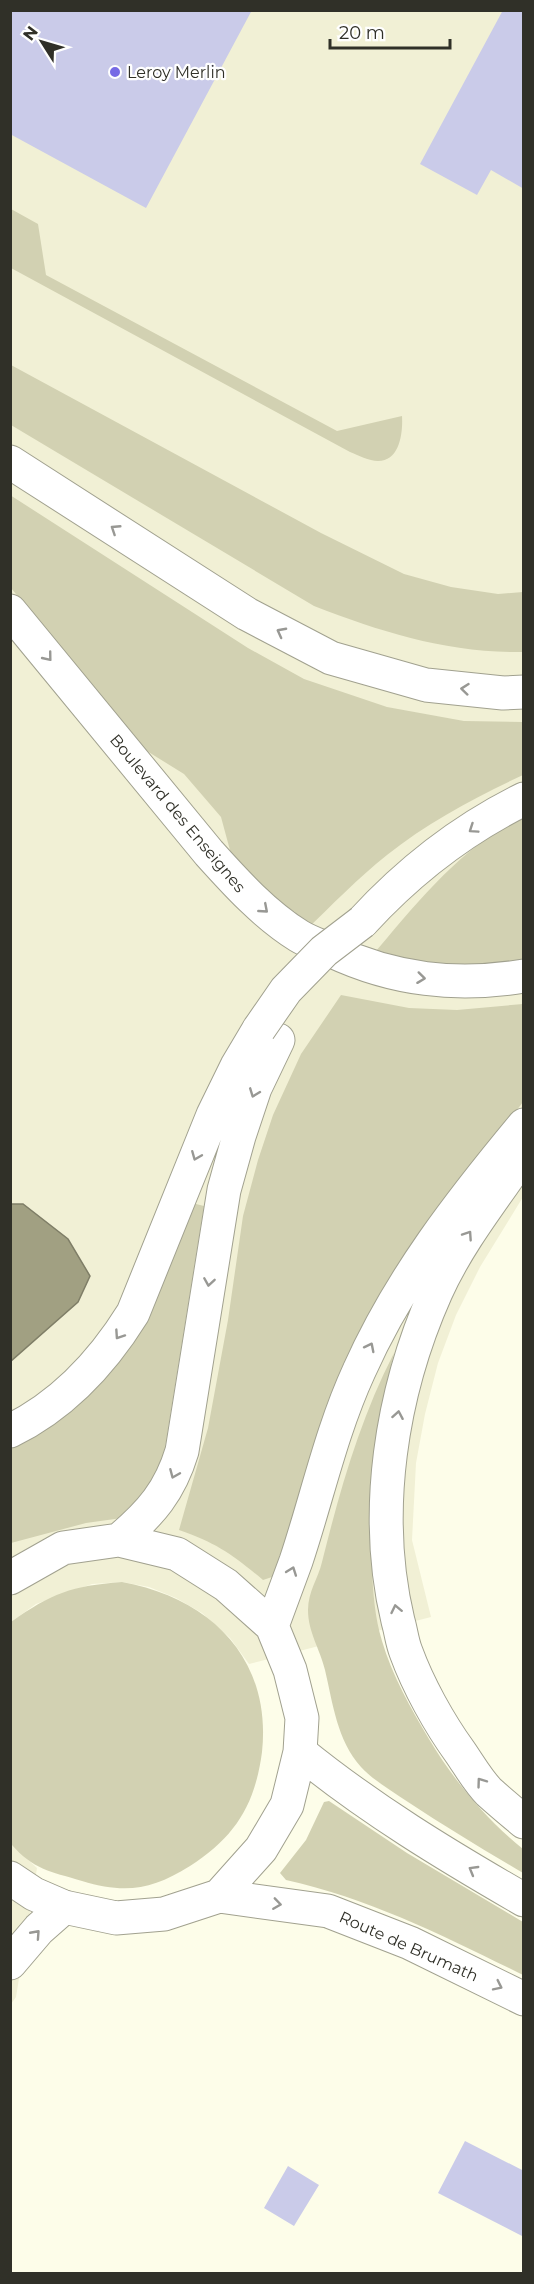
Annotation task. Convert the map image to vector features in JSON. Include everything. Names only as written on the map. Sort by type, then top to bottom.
[{"type":"main road","points":[[10,462],[247,614],[331,658],[426,685],[503,693],[524,692]]},
{"type":"main road","name":"Boulevard des Enseignes","points":[[10,611],[237,885],[300,937],[364,966],[406,976],[447,981],[490,981],[524,976]]},
{"type":"main road","points":[[119,1540],[137,1525],[163,1496],[175,1475],[182,1451],[224,1190],[255,1088],[268,1034],[286,990],[324,951],[414,872],[482,823],[524,799]]},
{"type":"main road","points":[[10,1431],[26,1423],[65,1396],[116,1341],[133,1313],[213,1115],[237,1066],[268,1034]]},
{"type":"main road","points":[[272,1626],[296,1560],[338,1423],[363,1361],[410,1274],[437,1233],[524,1125]]},
{"type":"main road","points":[[524,1154],[459,1249],[436,1292],[418,1339],[401,1395],[392,1449],[387,1497],[386,1549],[394,1603],[406,1652],[441,1727],[488,1791],[524,1822]]},
{"type":"main road","points":[[10,1578],[63,1548],[119,1540],[177,1554],[226,1585],[272,1626],[291,1670],[302,1718],[300,1752],[287,1805],[261,1849],[219,1896],[164,1914],[116,1918],[64,1907],[34,1894],[10,1878]]},
{"type":"main road","points":[[300,1752],[402,1827],[524,1900]]},
{"type":"main road","name":"Route de Brumath","points":[[219,1896],[328,1911],[410,1943],[524,1998]]},
{"type":"main road","points":[[10,1963],[39,1929],[64,1907]]},
{"type":"shaded area","points":[[11,11],[523,11],[523,1197],[480,1267],[456,1315],[438,1363],[425,1414],[416,1463],[412,1540],[431,1617],[249,1664],[230,1638],[202,1613],[176,1598],[149,1587],[122,1582],[92,1584],[36,1604],[11,1622]]},
{"type":"shaded area","points":[[11,209],[38,224],[46,275],[337,431],[402,416],[401,437],[396,451],[385,460],[378,461],[350,452],[11,268]]},
{"type":"shaded area","points":[[11,365],[321,533],[404,574],[451,587],[498,594],[523,592],[523,652],[469,649],[417,640],[314,606],[11,425]]},
{"type":"shaded area","points":[[10,495],[248,648],[304,679],[387,707],[464,721],[523,722],[523,775],[453,811],[403,843],[366,873],[305,931],[295,912],[261,891],[234,865],[221,817],[184,774],[142,748],[11,588]]},
{"type":"shaded area","points":[[523,817],[523,962],[441,966],[371,957],[440,878],[479,844],[500,829]]},
{"type":"shaded area","points":[[341,995],[409,1008],[457,1010],[523,1004],[523,1102],[483,1153],[275,1576],[263,1580],[224,1550],[179,1530],[208,1428],[228,1320],[243,1216],[258,1160],[273,1115],[301,1054]]},
{"type":"shaded area","points":[[192,1203],[204,1206],[164,1454],[157,1475],[122,1518],[86,1523],[11,1543],[11,1448],[51,1426],[92,1390]]},
{"type":"shaded area","points":[[11,1204],[23,1204],[68,1239],[90,1276],[78,1302],[11,1361]]},
{"type":"shaded area","points":[[394,1353],[382,1407],[374,1460],[370,1514],[372,1578],[380,1632],[391,1666],[415,1716],[460,1784],[484,1812],[523,1849],[523,1873],[408,1802],[361,1767],[341,1733],[323,1662],[310,1626],[308,1610],[310,1597],[344,1482],[371,1403]]},
{"type":"shaded area","points":[[122,1582],[154,1590],[182,1602],[208,1618],[229,1638],[245,1661],[257,1688],[262,1718],[262,1752],[259,1771],[248,1804],[231,1831],[206,1855],[176,1874],[150,1885],[112,1888],[51,1872],[27,1859],[11,1844],[11,1622],[38,1604],[63,1593],[89,1586]]},
{"type":"shaded area","points":[[329,1801],[407,1853],[523,1922],[523,1975],[408,1920],[348,1898],[286,1880],[280,1873],[306,1840],[324,1802]]},
{"type":"shaded area","points":[[11,1844],[37,1868],[16,1997],[11,2004]]},
{"type":"building","name":"Leroy Merlin","points":[[10,10],[252,10],[146,208],[10,134]]},
{"type":"building","points":[[503,10],[524,10],[524,189],[491,170],[477,195],[420,164]]},
{"type":"building","points":[[465,2141],[524,2171],[524,2237],[438,2193]]},
{"type":"building","points":[[288,2166],[319,2185],[294,2226],[264,2208]]},
{"type":"place","name":"Leroy Merlin","points":[[115,72]]}]
